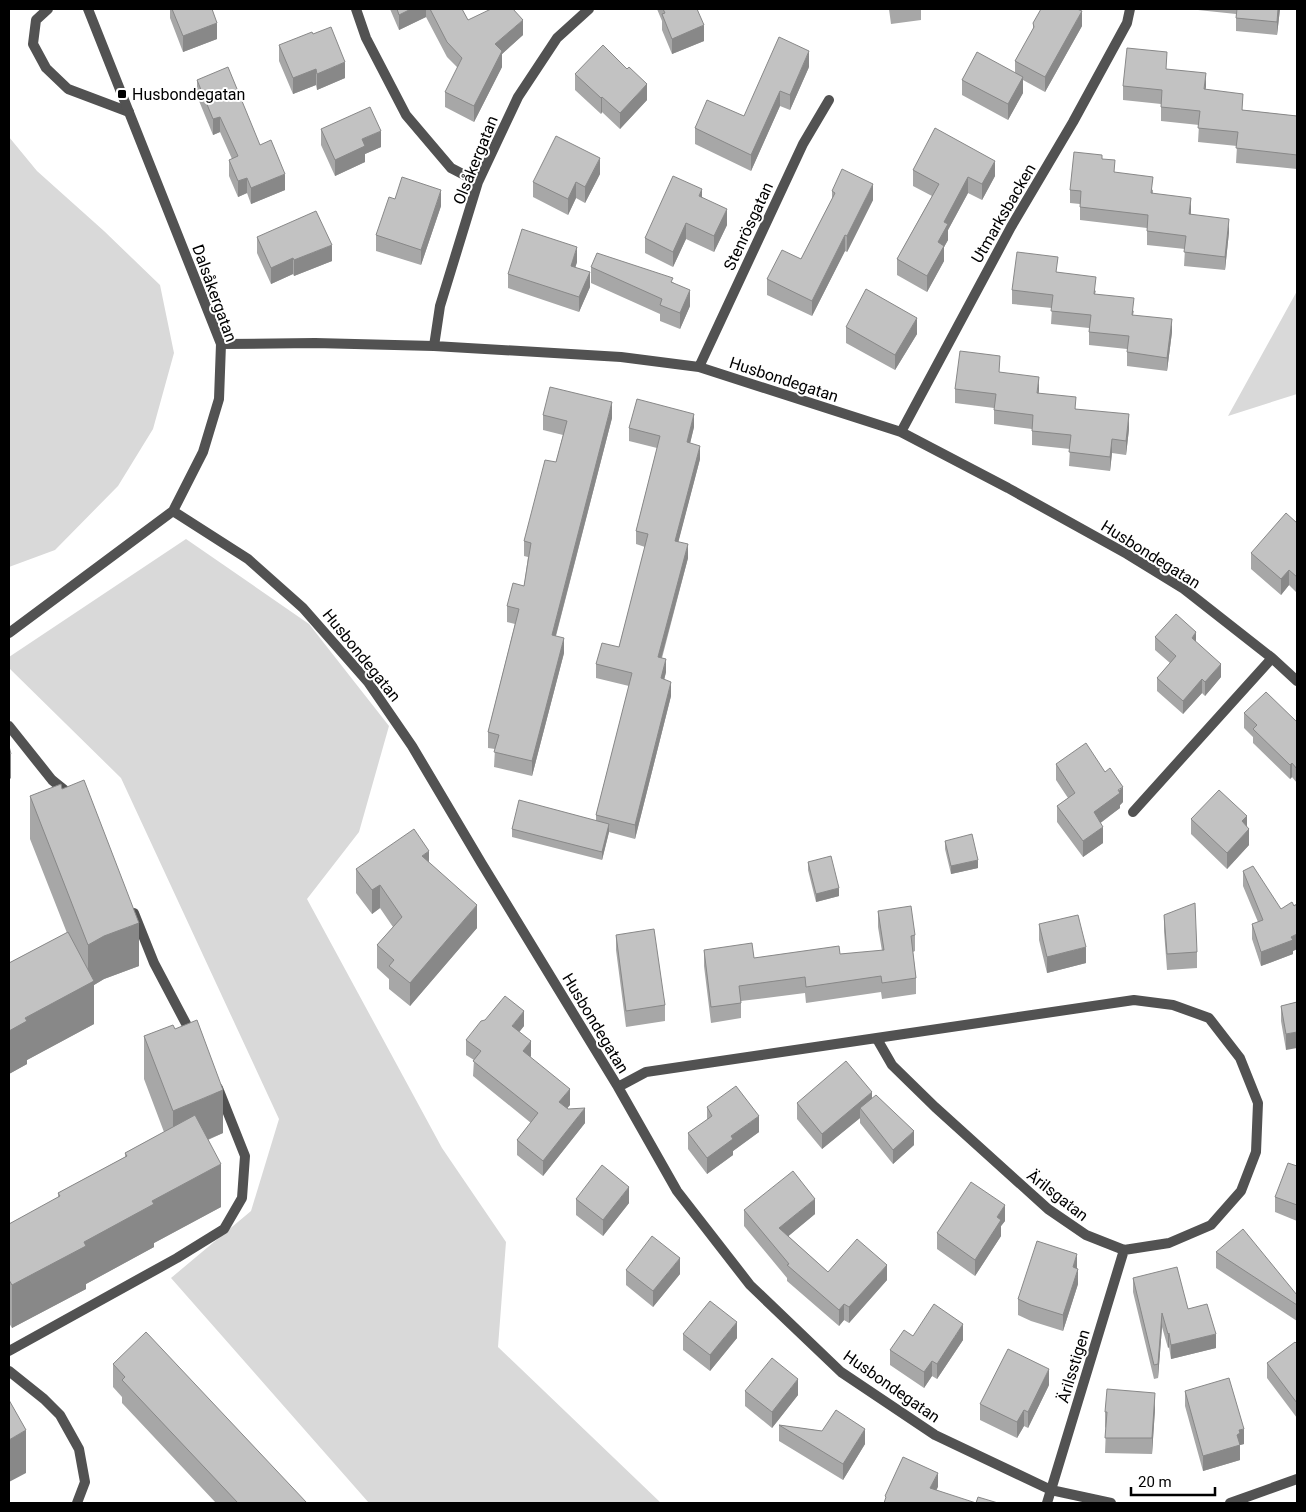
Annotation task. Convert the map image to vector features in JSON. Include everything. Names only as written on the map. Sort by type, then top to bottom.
[{"type":"street","points":[[48,9],[36,20],[33,44],[46,68],[68,89],[129,112]]},
{"type":"street","name":"Dalsåkergatan","points":[[9,633],[173,511],[202,452],[219,399],[221,344],[88,9]]},
{"type":"street","points":[[356,9],[366,38],[406,114],[451,168],[478,182]]},
{"type":"street","name":"Olsåkergatan","points":[[434,346],[440,306],[478,182],[518,97],[558,38],[589,9]]},
{"type":"street","name":"Utmarksbacken","points":[[901,432],[1011,227],[1073,122],[1127,23],[1130,9]]},
{"type":"street","name":"Stenrösgatan","points":[[699,367],[803,144],[829,100]]},
{"type":"street","name":"Husbondegatan","points":[[221,344],[315,343],[434,346],[621,356],[699,367],[901,432],[1008,488],[1184,589],[1272,658],[1297,681]]},
{"type":"street","name":"Husbondegatan","points":[[173,511],[248,559],[303,608],[368,682],[412,746],[618,1087],[677,1191],[750,1285],[841,1372],[935,1435],[1051,1490],[1111,1503]]},
{"type":"street","points":[[1133,812],[1272,658]]},
{"type":"street","points":[[9,726],[52,780],[78,801]]},
{"type":"street","points":[[128,900],[154,963],[196,1042]]},
{"type":"street","points":[[618,1087],[646,1072],[1134,1000],[1173,1005],[1209,1018],[1240,1058],[1258,1103],[1256,1152],[1241,1191],[1211,1225],[1169,1243],[1124,1250]]},
{"type":"street","name":"Ärilsgatan","points":[[877,1039],[892,1065],[935,1107],[1048,1209],[1086,1235],[1124,1250]]},
{"type":"street","points":[[9,1350],[177,1258],[224,1230],[242,1198],[245,1156],[213,1076]]},
{"type":"street","name":"Ärilsstigen","points":[[1051,1490],[1124,1250]]},
{"type":"street","points":[[9,1371],[44,1399],[60,1415],[80,1449],[84,1482],[77,1503]]},
{"type":"street","points":[[1230,1503],[1297,1479]]},
{"type":"street","points":[[1047,1503],[1051,1490]]},
{"type":"shaded area","points":[[9,137],[37,171],[104,231],[160,285],[174,353],[153,429],[118,486],[55,550],[9,567]]},
{"type":"shaded area","points":[[1297,291],[1297,394],[1228,416]]},
{"type":"shaded area","points":[[186,539],[309,624],[389,726],[359,832],[307,899],[442,1148],[506,1242],[498,1347],[661,1503],[369,1503],[171,1278],[251,1211],[279,1119],[121,778],[9,668],[9,657]]},
{"type":"building","points":[[172,9],[212,9],[217,23],[183,36]]},
{"type":"building","points":[[397,9],[411,9],[399,15]]},
{"type":"building","points":[[430,9],[462,9],[468,20],[491,9],[513,9],[523,20],[495,44],[502,51],[474,106],[445,92],[462,58],[447,42]]},
{"type":"building","points":[[663,9],[697,9],[704,25],[672,39],[662,14],[665,13]]},
{"type":"building","points":[[1041,9],[1077,9],[1082,11],[1045,77],[1015,61],[1034,27],[1033,23]]},
{"type":"building","points":[[1237,9],[1278,9],[1277,22],[1236,18]]},
{"type":"building","points":[[331,27],[345,62],[317,74],[316,69],[293,78],[279,45]]},
{"type":"building","points":[[779,37],[809,51],[790,95],[780,91],[751,155],[695,128],[707,100],[744,116]]},
{"type":"building","points":[[603,45],[627,69],[629,67],[647,84],[620,113],[575,74]]},
{"type":"building","points":[[1127,48],[1167,52],[1166,69],[1206,73],[1204,89],[1243,94],[1242,110],[1297,116],[1297,155],[1236,148],[1238,132],[1198,128],[1200,111],[1161,107],[1162,90],[1123,86]]},
{"type":"building","points":[[977,52],[1023,77],[1008,104],[962,80]]},
{"type":"building","points":[[228,67],[260,145],[271,140],[285,174],[251,188],[247,178],[238,181],[229,160],[238,156],[220,117],[213,119],[197,80]]},
{"type":"building","points":[[370,107],[381,131],[362,139],[365,146],[335,160],[321,129]]},
{"type":"building","points":[[935,128],[995,161],[982,184],[968,177],[944,222],[948,224],[938,242],[944,246],[927,276],[897,259],[939,184],[913,170]]},
{"type":"building","points":[[556,136],[600,158],[585,187],[576,182],[568,199],[533,182]]},
{"type":"building","points":[[1074,152],[1102,155],[1102,159],[1115,160],[1114,172],[1153,177],[1151,193],[1191,198],[1189,214],[1229,219],[1225,257],[1184,252],[1186,236],[1147,231],[1148,215],[1080,207],[1081,191],[1070,190]]},
{"type":"building","points":[[842,169],[873,184],[812,301],[767,279],[782,250],[801,259],[835,193],[832,191]]},
{"type":"building","points":[[673,176],[702,189],[699,196],[727,209],[714,236],[686,223],[673,252],[645,238]]},
{"type":"building","points":[[402,177],[441,190],[421,250],[376,235],[389,197],[395,199]]},
{"type":"building","points":[[316,211],[332,245],[294,260],[293,258],[271,268],[257,237]]},
{"type":"building","points":[[522,229],[577,247],[571,266],[590,272],[579,297],[508,274]]},
{"type":"building","points":[[1017,252],[1058,257],[1056,272],[1096,277],[1094,294],[1134,298],[1132,315],[1172,319],[1167,358],[1127,352],[1129,336],[1089,332],[1091,315],[1051,311],[1053,295],[1012,290]]},
{"type":"building","points":[[597,253],[673,278],[671,282],[690,290],[680,313],[660,305],[662,299],[591,267]]},
{"type":"building","points":[[866,289],[917,318],[895,355],[846,327]]},
{"type":"building","points":[[960,351],[1000,356],[999,372],[1039,377],[1037,393],[1076,397],[1075,409],[1129,414],[1126,441],[1112,439],[1110,457],[1069,452],[1071,435],[1032,431],[1033,415],[994,410],[996,394],[955,389]]},
{"type":"building","points":[[550,387],[612,402],[552,635],[564,638],[532,761],[494,752],[499,735],[488,732],[519,609],[507,606],[513,583],[524,586],[531,543],[524,541],[545,460],[556,462],[567,421],[543,415]]},
{"type":"building","points":[[637,399],[694,414],[687,442],[700,446],[675,541],[688,544],[658,657],[666,659],[661,678],[671,682],[635,825],[596,815],[632,673],[596,664],[602,643],[619,647],[648,534],[636,531],[660,436],[629,428]]},
{"type":"building","points":[[1286,513],[1297,523],[1297,577],[1289,570],[1281,579],[1251,553]]},
{"type":"building","points":[[1176,614],[1196,632],[1192,638],[1221,664],[1205,682],[1202,679],[1183,701],[1157,678],[1176,656],[1155,637]]},
{"type":"building","points":[[1266,692],[1297,722],[1297,769],[1292,763],[1290,765],[1253,729],[1257,725],[1244,713]]},
{"type":"building","points":[[1086,743],[1105,772],[1110,768],[1123,787],[1118,790],[1120,793],[1094,812],[1103,827],[1083,841],[1057,806],[1075,793],[1056,764]]},
{"type":"building","points":[[84,780],[139,923],[104,936],[88,945],[30,796],[61,784],[62,789]]},
{"type":"building","points":[[1219,790],[1247,816],[1242,821],[1249,829],[1227,853],[1191,819]]},
{"type":"building","points":[[519,800],[609,824],[602,852],[512,829]]},
{"type":"building","points":[[414,829],[429,851],[422,856],[477,905],[410,983],[389,966],[394,960],[377,945],[402,917],[380,885],[372,890],[356,869]]},
{"type":"building","points":[[972,834],[978,860],[951,866],[945,841]]},
{"type":"building","points":[[831,856],[839,888],[816,894],[808,862]]},
{"type":"building","points":[[1253,866],[1281,909],[1292,902],[1294,906],[1297,904],[1297,934],[1291,937],[1293,940],[1261,952],[1252,924],[1263,920],[1243,871]]},
{"type":"building","points":[[1195,903],[1197,952],[1167,954],[1164,915]]},
{"type":"building","points":[[911,906],[915,935],[911,936],[916,978],[882,983],[881,976],[806,987],[805,977],[739,986],[741,1003],[711,1007],[704,950],[752,943],[754,958],[839,946],[840,954],[884,950],[878,911]]},
{"type":"building","points":[[1078,915],[1086,947],[1047,957],[1039,924]]},
{"type":"building","points":[[654,929],[665,1005],[626,1011],[616,935]]},
{"type":"building","points":[[68,932],[94,981],[25,1018],[27,1021],[9,1031],[9,963]]},
{"type":"building","points":[[505,996],[524,1011],[512,1026],[531,1041],[523,1051],[570,1089],[559,1102],[568,1109],[585,1108],[543,1161],[517,1140],[538,1113],[473,1061],[481,1051],[466,1040]]},
{"type":"building","points":[[1297,1002],[1297,1032],[1286,1034],[1281,1006]]},
{"type":"building","points":[[197,1020],[223,1090],[173,1111],[144,1036],[173,1025],[175,1029]]},
{"type":"building","points":[[846,1061],[872,1092],[822,1134],[797,1103]]},
{"type":"building","points":[[736,1086],[759,1116],[731,1136],[733,1139],[707,1158],[688,1133],[712,1116],[707,1107]]},
{"type":"building","points":[[876,1095],[914,1131],[893,1150],[860,1108]]},
{"type":"building","points":[[195,1115],[221,1164],[152,1201],[154,1204],[84,1242],[86,1246],[12,1285],[9,1280],[9,1224],[60,1196],[58,1193],[127,1156],[125,1153]]},
{"type":"building","points":[[1288,1163],[1297,1166],[1297,1205],[1275,1197]]},
{"type":"building","points":[[602,1165],[629,1187],[603,1220],[576,1199]]},
{"type":"building","points":[[793,1171],[815,1199],[779,1228],[828,1272],[857,1239],[887,1265],[849,1307],[844,1304],[839,1310],[787,1265],[789,1264],[744,1210]]},
{"type":"building","points":[[971,1182],[1005,1205],[997,1217],[1001,1220],[975,1260],[937,1233]]},
{"type":"building","points":[[1243,1229],[1297,1295],[1297,1305],[1216,1252]]},
{"type":"building","points":[[652,1236],[680,1258],[653,1291],[626,1270]]},
{"type":"building","points":[[1037,1241],[1077,1254],[1073,1267],[1078,1269],[1063,1315],[1018,1299]]},
{"type":"building","points":[[1177,1267],[1188,1309],[1207,1304],[1216,1334],[1171,1345],[1162,1313],[1158,1364],[1154,1365],[1133,1278]]},
{"type":"building","points":[[710,1301],[737,1322],[710,1355],[683,1334]]},
{"type":"building","points":[[934,1304],[963,1324],[937,1364],[932,1361],[924,1372],[890,1350],[904,1330],[913,1336]]},
{"type":"building","points":[[146,1332],[307,1503],[238,1503],[122,1380],[125,1377],[113,1364]]},
{"type":"building","points":[[1295,1342],[1297,1344],[1297,1403],[1267,1363]]},
{"type":"building","points":[[1008,1349],[1049,1369],[1028,1412],[1024,1410],[1017,1422],[980,1404]]},
{"type":"building","points":[[772,1358],[798,1379],[772,1412],[745,1391]]},
{"type":"building","points":[[1229,1378],[1244,1429],[1239,1430],[1240,1433],[1237,1435],[1240,1445],[1203,1456],[1185,1391]]},
{"type":"building","points":[[1107,1389],[1155,1393],[1152,1438],[1105,1438]]},
{"type":"building","points":[[9,1400],[26,1430],[9,1440]]},
{"type":"building","points":[[836,1410],[865,1429],[843,1464],[779,1425],[822,1431]]},
{"type":"building","points":[[903,1457],[938,1473],[930,1488],[976,1503],[884,1503],[885,1496]]},
{"type":"building","points":[[978,1497],[998,1503],[976,1503]]},
{"type":"place","name":"Husbondegatan","points":[[122,94]]}]
